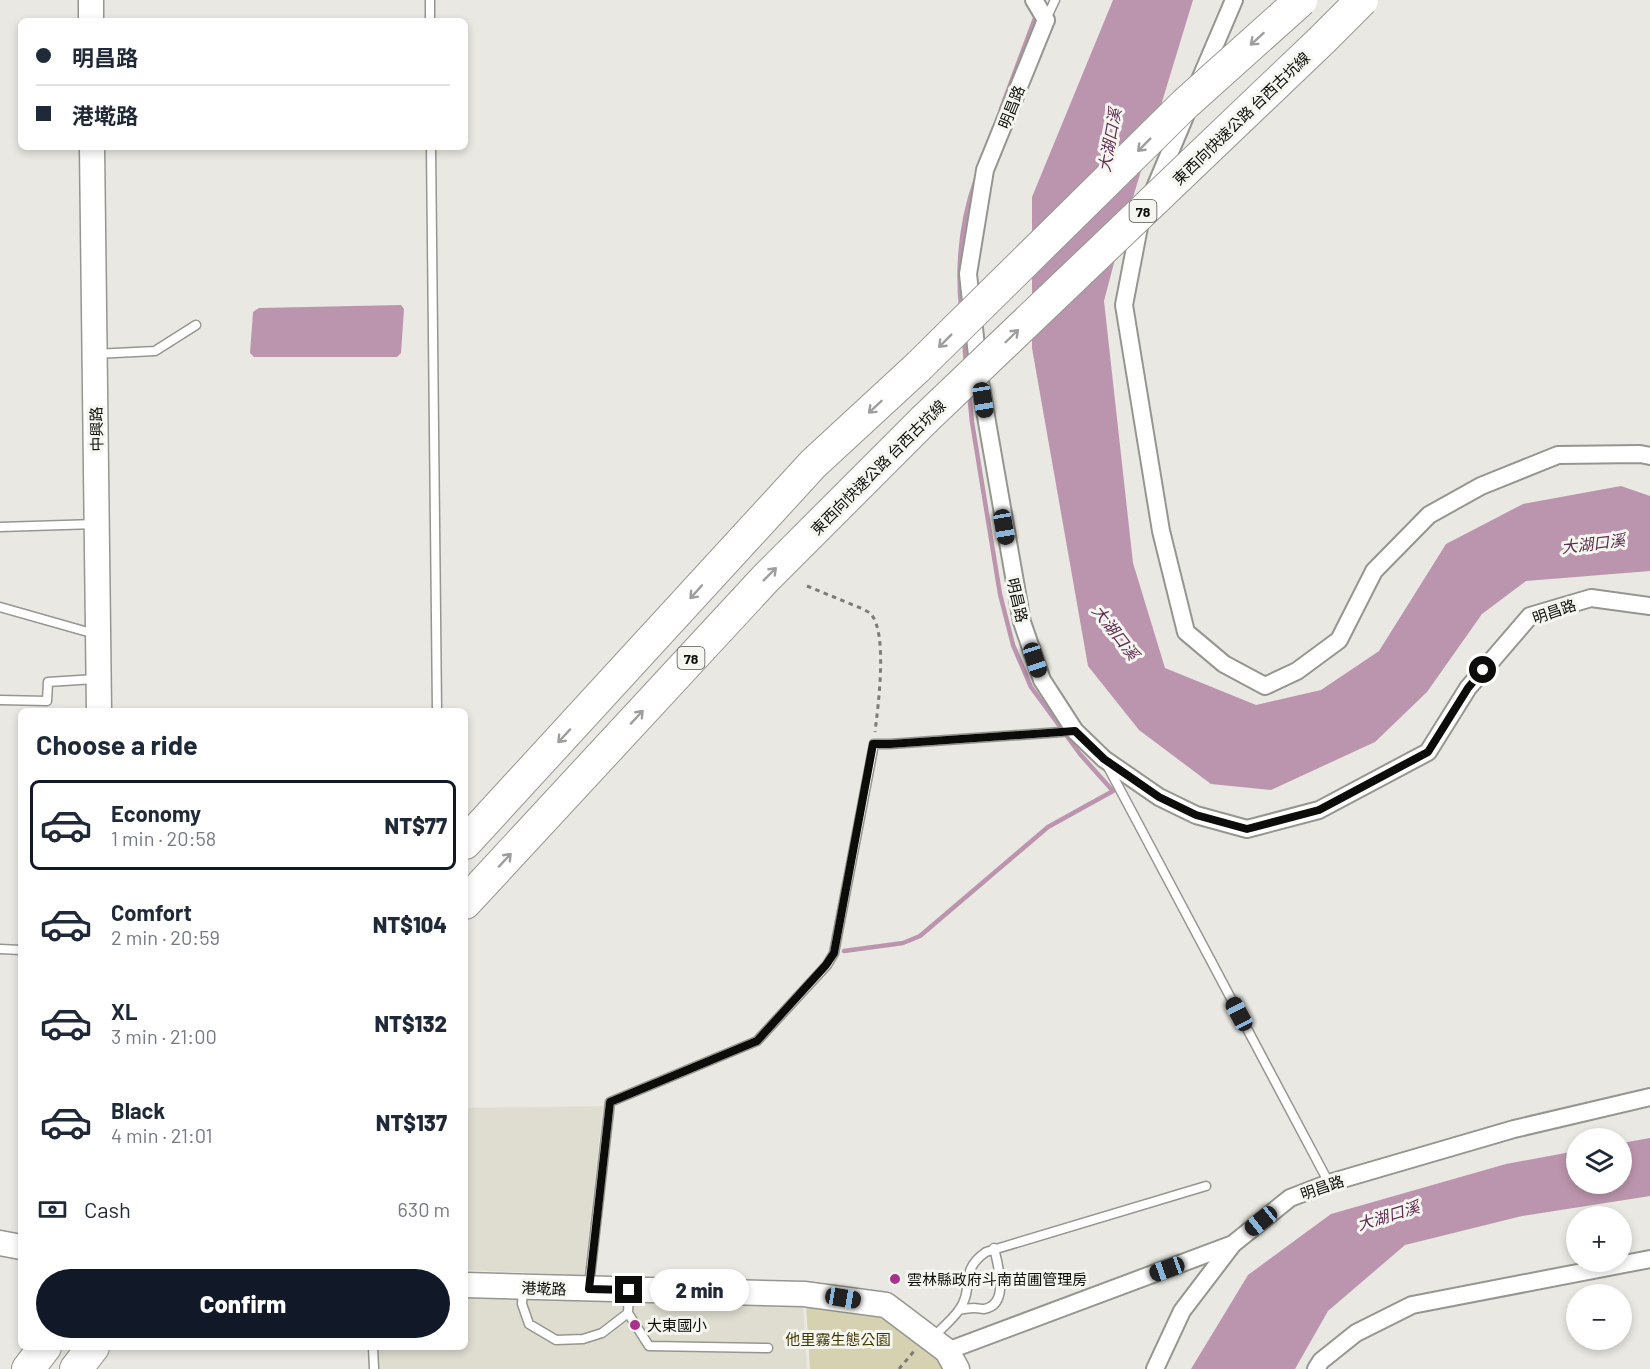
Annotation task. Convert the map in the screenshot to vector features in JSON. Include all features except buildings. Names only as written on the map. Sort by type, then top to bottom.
[{"type":"highway","points":[[468,840],[813,464],[918,367],[1185,104],[1301,0]]},
{"type":"highway","name":"東西向快速公路 台西古坑線","points":[[468,900],[765,579],[924,420],[1362,0]]},
{"type":"highway","points":[[1322,40],[1373,0]]},
{"type":"highway","points":[[27,1369],[43,1350]]},
{"type":"highway","points":[[76,1369],[91,1350]]},
{"type":"main road","points":[[91,0],[91,18]]},
{"type":"main road","name":"中興路","points":[[92,150],[99,708]]},
{"type":"main road","points":[[0,1243],[18,1246]]},
{"type":"main road","name":"港墘路","points":[[468,1285],[589,1289],[628,1302],[804,1294],[843,1298],[886,1305],[941,1348]]},
{"type":"main road","points":[[100,1350],[100,1369]]},
{"type":"street","points":[[1234,0],[1139,227],[1124,305],[1161,531],[1186,632],[1224,664],[1265,686],[1297,671],[1339,640],[1374,571],[1429,515],[1481,486],[1558,455],[1650,456]]},
{"type":"street","name":"明昌路","points":[[1040,9],[985,170],[968,274],[980,382],[1022,622],[1042,680],[1075,731],[1104,759],[1159,797],[1196,815],[1247,829],[1319,810],[1428,752],[1468,688],[1530,616],[1591,598],[1650,606]]},
{"type":"street","name":"明昌路","points":[[941,1348],[1233,1244],[1290,1198],[1329,1183],[1514,1129],[1650,1096]]},
{"type":"street","points":[[1155,1369],[1157,1360],[1182,1311],[1233,1244]]},
{"type":"street","points":[[1316,1369],[1321,1361],[1356,1333],[1412,1305],[1650,1259]]},
{"type":"lane","points":[[430,0],[430,18]]},
{"type":"lane","points":[[1040,9],[1055,0]]},
{"type":"lane","points":[[432,150],[437,708]]},
{"type":"lane","points":[[95,354],[155,351],[196,326]]},
{"type":"lane","points":[[0,527],[97,524]]},
{"type":"lane","points":[[0,607],[98,635]]},
{"type":"lane","points":[[0,700],[47,700],[48,681],[99,679]]},
{"type":"lane","points":[[589,1289],[610,1102],[757,1041],[826,965],[834,953],[873,744],[1075,731]]},
{"type":"lane","points":[[1104,759],[1329,1183]]},
{"type":"lane","points":[[0,949],[18,950]]},
{"type":"lane","points":[[941,1348],[966,1297],[966,1280],[970,1267],[978,1257],[994,1248],[1206,1186]]},
{"type":"lane","points":[[959,1310],[983,1309],[992,1305],[1000,1295],[1001,1281],[994,1248]]},
{"type":"lane","points":[[523,1287],[522,1304],[529,1324],[556,1340],[583,1339],[602,1333],[628,1302],[649,1346],[768,1347]]},
{"type":"lane","points":[[373,1350],[374,1369]]},
{"type":"path","points":[[807,586],[863,609],[871,615],[877,630],[882,677],[873,744]]},
{"type":"path","points":[[899,1369],[941,1348]]},
{"type":"shaded area","points":[[603,1106],[584,1275],[468,1270],[468,1108]]},
{"type":"shaded area","name":"大東國小","points":[[468,1298],[803,1304],[807,1369],[379,1369],[377,1350],[468,1350]]},
{"type":"green space","name":"他里霧生態公園","points":[[806,1304],[882,1315],[932,1352],[943,1369],[810,1369]]},
{"type":"water","name":"大湖口溪","points":[[1113,0],[1193,0],[1120,240],[1104,301],[1133,563],[1165,668],[1256,705],[1321,690],[1379,651],[1446,544],[1523,504],[1621,486],[1650,496],[1650,571],[1526,581],[1482,614],[1427,692],[1375,742],[1271,790],[1211,784],[1139,730],[1088,666],[1032,348],[1032,197]]},
{"type":"water","points":[[401,305],[404,309],[401,353],[397,357],[254,357],[250,353],[253,312],[259,308]]},
{"type":"water","name":"大湖口溪","points":[[1650,1138],[1650,1196],[1586,1206],[1566,1206],[1566,1209],[1522,1216],[1405,1245],[1328,1311],[1295,1369],[1191,1369],[1248,1275],[1331,1214],[1506,1164],[1566,1153],[1566,1194],[1632,1194],[1632,1141]]},
{"type":"waterway","points":[[1001,109],[1037,13]]},
{"type":"waterway","points":[[961,307],[961,242],[976,179]]},
{"type":"waterway","points":[[964,339],[966,364]]},
{"type":"waterway","points":[[844,951],[903,943],[920,936],[1048,827],[1113,791],[1080,754],[1031,687],[1013,645],[1000,594],[969,393]]},
{"type":"place","name":"雲林縣政府斗南苗圃管理房","points":[[895,1279]]},
{"type":"place","name":"大東國小","points":[[635,1325]]},
{"type":"route","points":[[629,1290],[589,1289],[610,1102],[757,1041],[826,965],[834,953],[873,744],[1075,731],[1104,759],[1159,797],[1196,815],[1247,829],[1319,810],[1428,752],[1468,688],[1483,670]]}]
